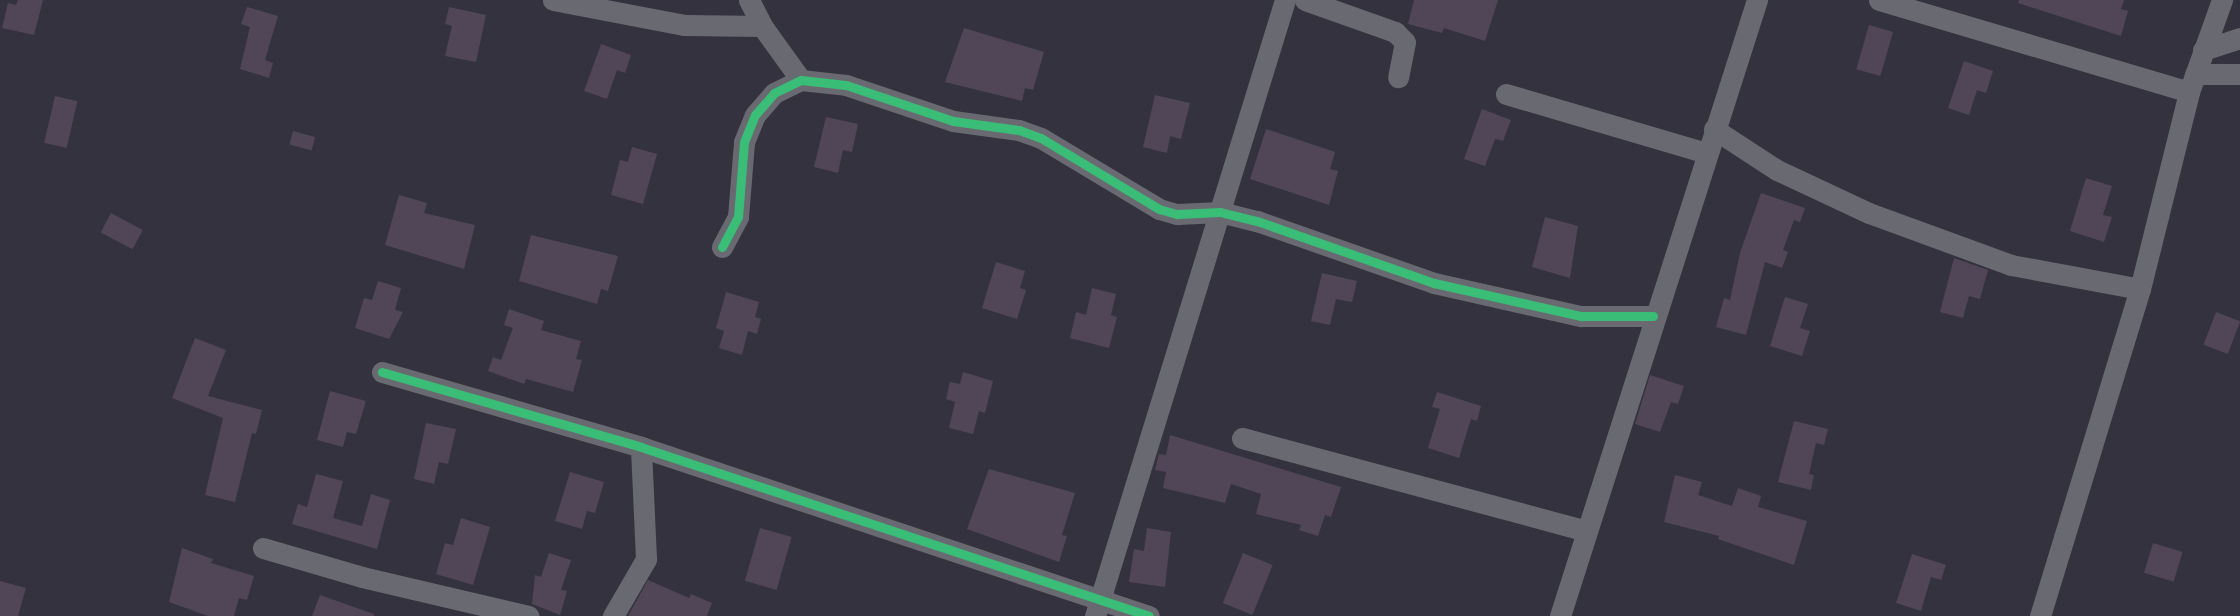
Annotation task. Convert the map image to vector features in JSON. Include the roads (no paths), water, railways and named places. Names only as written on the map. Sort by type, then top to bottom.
[{"type":"street","points":[[553,0],[684,25],[762,26]]},
{"type":"street","points":[[749,0],[762,26],[801,80]]},
{"type":"street","points":[[1097,608],[1285,0]]},
{"type":"street","points":[[1305,0],[1395,32],[1405,42],[1398,78]]},
{"type":"street","points":[[1560,616],[1653,316],[1757,0]]},
{"type":"street","points":[[1879,0],[2192,83],[2240,74]]},
{"type":"street","points":[[2040,616],[2140,289],[2192,83],[2222,0]]},
{"type":"street","points":[[2203,50],[2240,38]]},
{"type":"street","points":[[722,247],[738,217],[744,142],[755,115],[774,93],[801,80],[846,85],[953,121],[1018,130],[1041,138],[1159,209],[1177,214],[1220,212],[1257,221],[1434,283],[1581,316],[1653,316]]},
{"type":"street","points":[[1506,94],[1706,153]]},
{"type":"street","points":[[1714,129],[1777,170],[1869,213],[2011,265],[2140,289]]},
{"type":"street","points":[[382,372],[641,447],[1097,608],[1149,616]]},
{"type":"street","points":[[1242,438],[1587,531]]},
{"type":"street","points":[[613,616],[646,559],[641,447]]},
{"type":"street","points":[[264,548],[362,577],[528,616]]}]
